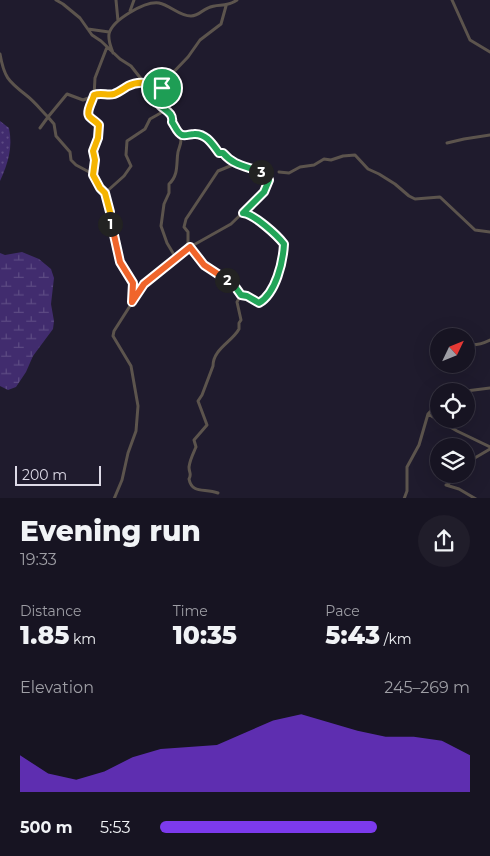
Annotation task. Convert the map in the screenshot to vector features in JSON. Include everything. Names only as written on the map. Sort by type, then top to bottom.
[{"type":"street","points":[[56,0],[80,18],[92,35],[101,40],[134,69],[144,81],[162,88]]},
{"type":"street","points":[[116,0],[118,21]]},
{"type":"street","points":[[130,12],[134,0]]},
{"type":"street","points":[[114,53],[109,42],[109,32],[118,21],[130,12],[156,2],[191,16],[200,14],[210,7],[226,6],[237,0]]},
{"type":"street","points":[[452,0],[470,40],[490,52]]},
{"type":"street","points":[[176,258],[162,232],[161,220],[164,204],[169,194],[169,184],[173,180],[178,164],[178,150],[181,143],[179,134],[172,122],[171,114],[158,103],[165,81],[188,57],[200,40],[221,24],[226,6]]},
{"type":"street","points":[[88,29],[109,32]]},
{"type":"street","points":[[93,175],[95,160],[93,151],[98,138],[99,125],[88,114],[94,95],[94,78],[107,47]]},
{"type":"street","points":[[0,57],[5,75],[54,124],[56,136],[70,152],[72,160],[93,175],[105,193],[110,212],[109,225],[114,235],[120,262],[133,283],[132,302]]},
{"type":"street","points":[[40,128],[67,94],[83,100],[94,95],[117,93],[130,85],[144,81]]},
{"type":"street","points":[[105,193],[124,176],[131,166],[126,155],[127,140],[145,130],[150,119],[166,110]]},
{"type":"street","points":[[114,498],[122,480],[128,453],[136,431],[138,406],[133,371],[113,336],[117,326],[144,284],[190,247],[231,224],[264,192],[269,180],[262,173],[241,167],[223,153],[219,153],[210,140],[203,136],[197,133],[179,134]]},
{"type":"street","points":[[447,143],[490,135]]},
{"type":"street","points":[[279,172],[283,174],[289,173],[300,167],[314,165],[324,159],[331,160],[342,156],[356,155],[368,169],[379,174],[409,196],[415,199],[440,197],[475,230],[490,232]]},
{"type":"street","points":[[236,164],[218,171],[186,219],[184,227],[188,232],[190,247],[204,265],[229,281],[241,295],[247,296],[259,303],[266,298],[278,277],[284,246],[278,236],[256,219],[243,213]]},
{"type":"street","points":[[218,493],[209,490],[195,490],[190,486],[189,479],[191,475],[189,466],[196,447],[194,440],[207,425],[198,401],[202,395],[213,362],[221,348],[239,329],[241,320],[237,302],[241,295]]},
{"type":"street","points":[[475,344],[490,340]]},
{"type":"street","points":[[475,390],[490,388]]},
{"type":"street","points":[[404,498],[407,491],[407,467],[419,445],[428,414],[490,448],[475,458]]},
{"type":"street","points":[[448,483],[446,485],[476,498]]},
{"type":"green space","points":[[0,121],[9,128],[10,149],[0,181]]},
{"type":"green space","points":[[22,252],[39,259],[51,269],[54,278],[51,304],[54,321],[53,329],[33,356],[26,372],[16,387],[8,390],[0,386],[0,253],[5,255]]},
{"type":"route","points":[[144,81],[150,85],[162,88],[158,103],[160,107],[171,114],[172,122],[179,134],[197,133],[203,136],[210,140],[219,153],[223,153],[241,167],[262,173],[269,180],[264,192],[243,213],[256,219],[278,236],[284,244],[278,277],[270,293],[262,302],[255,302],[247,296],[241,295],[229,281],[204,265],[190,247],[144,284],[132,302],[133,283],[120,262],[114,235],[109,225],[110,212],[105,193],[93,175],[95,160],[93,151],[98,138],[99,125],[88,114],[94,95],[117,93],[130,85],[144,81]]}]
